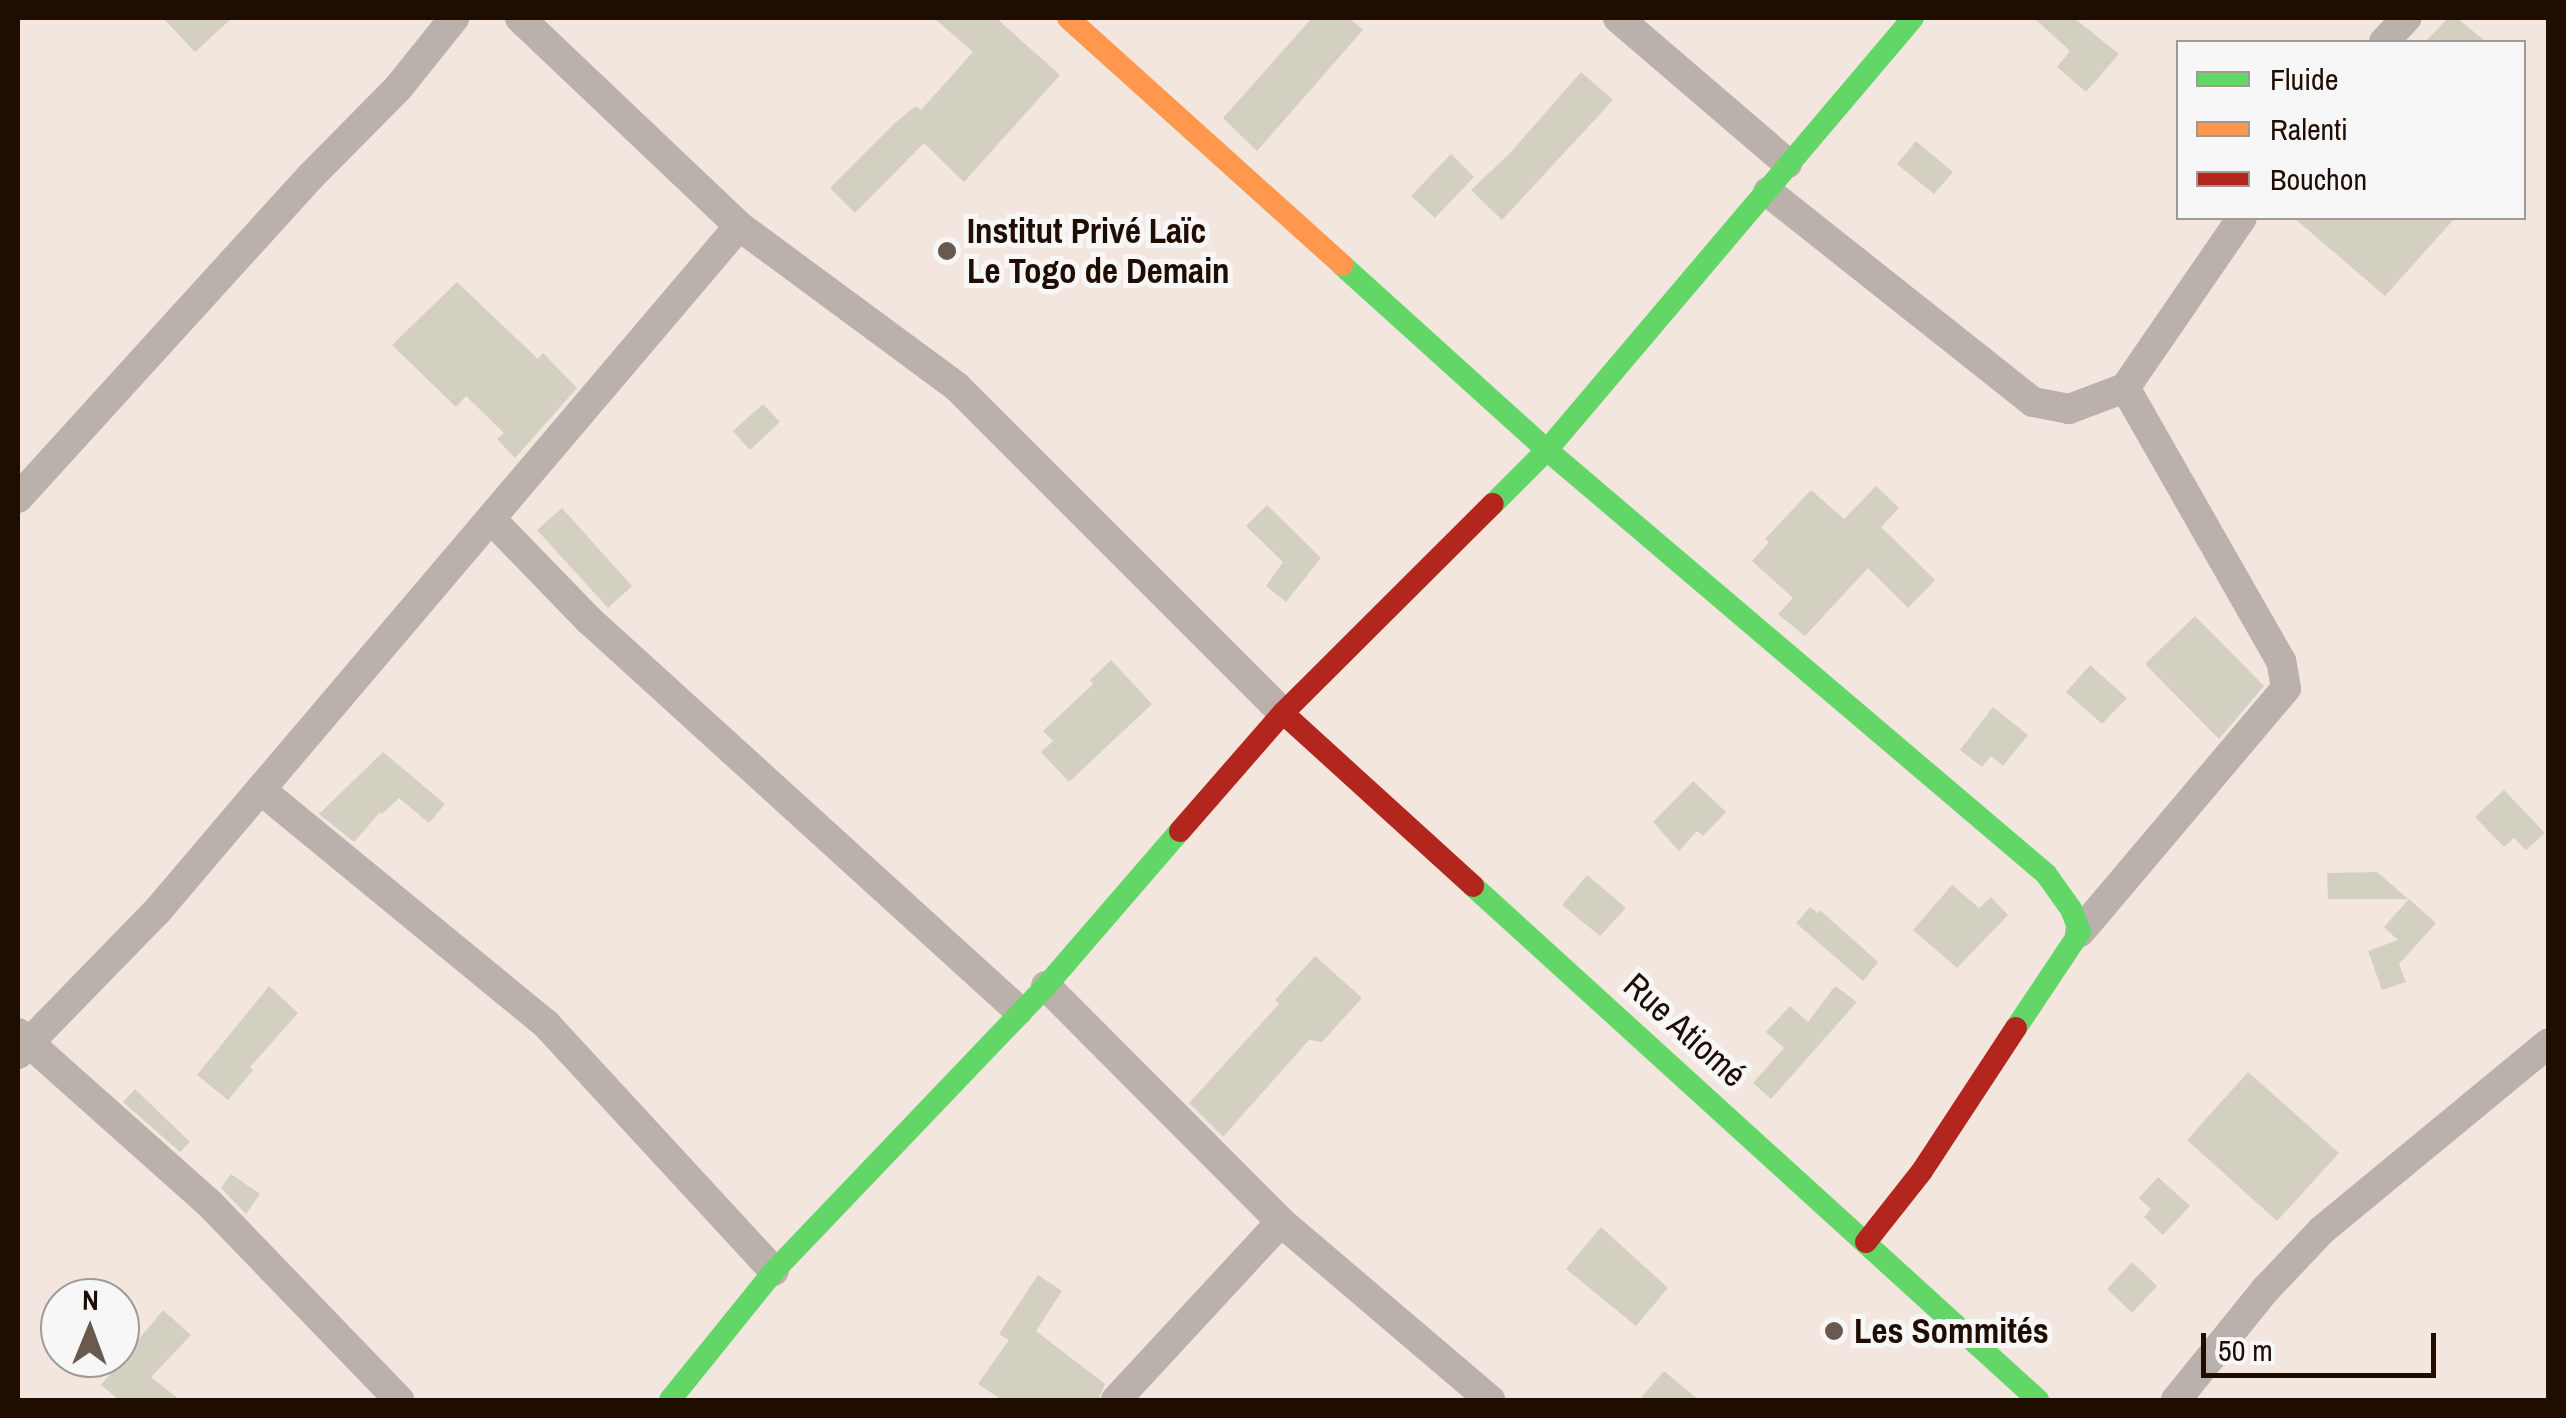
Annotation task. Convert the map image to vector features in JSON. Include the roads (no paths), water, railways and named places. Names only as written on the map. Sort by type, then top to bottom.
[{"type":"street","points":[[18,498],[310,177],[398,88],[454,18]]},
{"type":"street","points":[[520,18],[739,226],[957,388],[1283,713]]},
{"type":"street","points":[[1068,18],[1547,450],[2046,874],[2070,909],[2080,932]]},
{"type":"street","points":[[1618,18],[1786,163]]},
{"type":"street","points":[[670,1400],[774,1271],[1018,1010],[1046,986],[1283,713],[1547,450],[1768,192],[1786,163],[1913,18]]},
{"type":"street","points":[[2386,40],[2406,18]]},
{"type":"street","points":[[1768,192],[2033,402],[2070,410],[2125,388],[2241,220]]},
{"type":"street","points":[[399,1400],[209,1203],[22,1043],[159,909],[739,226]]},
{"type":"street","points":[[1866,1242],[1922,1171],[2080,932],[2286,688],[2281,661],[2125,388]]},
{"type":"street","points":[[490,519],[589,620],[1018,1010]]},
{"type":"street","name":"Rue Atiomé","points":[[1283,713],[2038,1400]]},
{"type":"street","points":[[261,790],[546,1024],[774,1271]]},
{"type":"street","points":[[1046,986],[1281,1222],[1490,1400]]},
{"type":"street","points":[[2176,1400],[2266,1288],[2322,1230],[2548,1044]]},
{"type":"street","points":[[1116,1400],[1281,1222]]},
{"type":"place","name":"Institut Privé Laïc Le Togo de Demain","points":[[947,251]]},
{"type":"place","name":"Les Sommités","points":[[1834,1331]]}]
